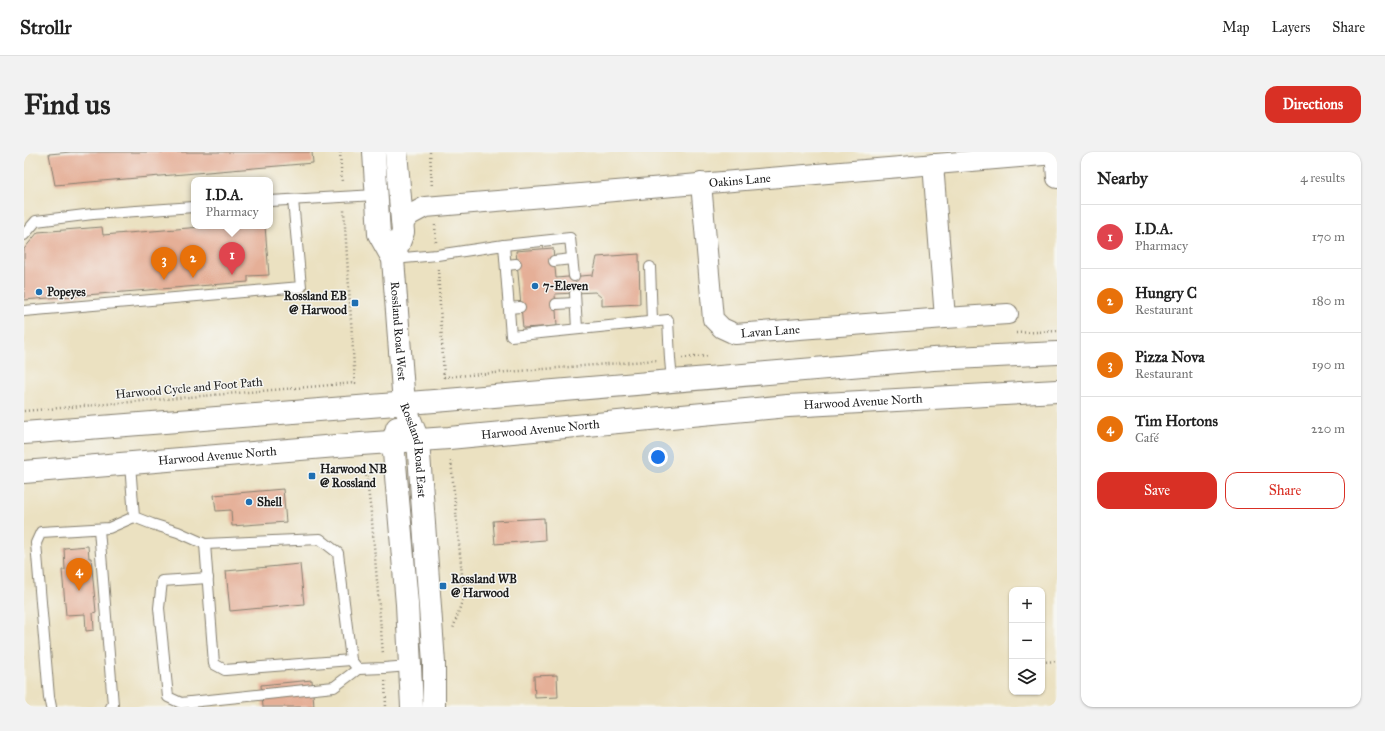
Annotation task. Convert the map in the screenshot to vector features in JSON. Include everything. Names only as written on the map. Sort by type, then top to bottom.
[{"type":"main road","name":"Rossland Road West","points":[[374,152],[379,234],[393,259]]},
{"type":"main road","name":"Rossland Road West","points":[[396,152],[402,232],[393,259],[404,404]]},
{"type":"main road","points":[[24,433],[404,404],[933,359],[1057,353]]},
{"type":"main road","name":"Harwood Avenue North","points":[[24,472],[418,440],[788,406],[1057,391]]},
{"type":"main road","name":"Rossland Road East","points":[[404,404],[418,440],[434,663],[434,707]]},
{"type":"main road","name":"Rossland Road East","points":[[404,404],[393,441],[407,604],[412,707]]},
{"type":"street","points":[[1055,153],[1057,178]]},
{"type":"street","name":"Oakins Lane","points":[[402,224],[410,215],[429,206],[1055,153]]},
{"type":"street","points":[[933,164],[945,318]]},
{"type":"street","name":"Lavan Lane","points":[[701,183],[713,319],[722,328],[735,334],[1008,314]]},
{"type":"street","points":[[399,189],[410,198],[429,206]]},
{"type":"lane","points":[[273,201],[376,195]]},
{"type":"lane","points":[[24,311],[301,287],[293,200]]},
{"type":"lane","points":[[24,235],[36,221],[93,214],[191,206]]},
{"type":"lane","points":[[393,259],[437,255],[504,245],[570,238],[574,276]]},
{"type":"lane","points":[[504,245],[511,336],[668,320],[672,381]]},
{"type":"lane","points":[[554,261],[572,259]]},
{"type":"lane","points":[[506,265],[516,264]]},
{"type":"lane","points":[[650,267],[652,321]]},
{"type":"lane","points":[[556,304],[575,298],[577,329]]},
{"type":"lane","points":[[509,308],[520,307]]},
{"type":"lane","points":[[130,464],[134,517]]},
{"type":"lane","points":[[50,702],[36,543],[40,532],[109,528],[134,517],[178,532],[205,544],[320,539],[338,553],[351,660],[358,669]]},
{"type":"lane","points":[[99,529],[113,705],[111,707]]},
{"type":"lane","points":[[205,544],[214,664],[225,670],[351,660]]},
{"type":"lane","points":[[208,578],[162,581],[159,608],[168,697],[181,703],[334,687],[358,669],[409,666]]},
{"type":"path","points":[[340,152],[343,196]]},
{"type":"path","points":[[430,152],[429,206],[437,255],[447,400]]},
{"type":"path","name":"Harwood Cycle and Foot Path","points":[[24,410],[355,383],[343,196]]},
{"type":"path","points":[[451,462],[464,595],[452,632]]},
{"type":"path","points":[[366,472],[372,521],[386,707]]},
{"type":"path","points":[[1045,662],[1057,661]]},
{"type":"building","points":[[71,152],[312,152],[313,163],[55,185],[49,154]]},
{"type":"building","points":[[102,227],[103,235],[191,228],[265,229],[269,275],[248,276],[248,282],[24,300],[24,249],[38,232]]},
{"type":"building","points":[[553,248],[556,278],[593,275],[597,257],[639,254],[640,304],[602,306],[602,298],[595,292],[555,294],[557,326],[523,328],[516,251]]},
{"type":"building","name":"Shell","points":[[283,489],[286,522],[232,526],[231,510],[216,511],[214,495]]},
{"type":"building","points":[[544,518],[545,540],[495,544],[493,521]]},
{"type":"building","points":[[88,546],[89,558],[91,558],[96,612],[93,613],[94,630],[86,631],[85,614],[66,615],[62,570],[65,570],[64,548]]},
{"type":"building","points":[[300,564],[304,604],[230,611],[226,571]]},
{"type":"building","points":[[557,675],[558,697],[535,698],[534,676]]},
{"type":"building","points":[[312,680],[314,707],[263,707],[261,685]]},
{"type":"place","name":"I.D.A.","points":[[232,275]]},
{"type":"place","name":"Hungry C","points":[[193,278]]},
{"type":"place","name":"Pizza Nova","points":[[164,280]]},
{"type":"place","name":"7-Eleven","points":[[535,286]]},
{"type":"place","name":"Popeyes","points":[[39,292]]},
{"type":"place","name":"Rossland EB @ Harwood","points":[[355,303]]},
{"type":"place","name":"Harwood NB @ Rossland","points":[[312,476]]},
{"type":"place","name":"Shell","points":[[249,502]]},
{"type":"place","name":"Rossland WB @ Harwood","points":[[443,586]]},
{"type":"place","name":"Tim Hortons","points":[[79,591]]}]
